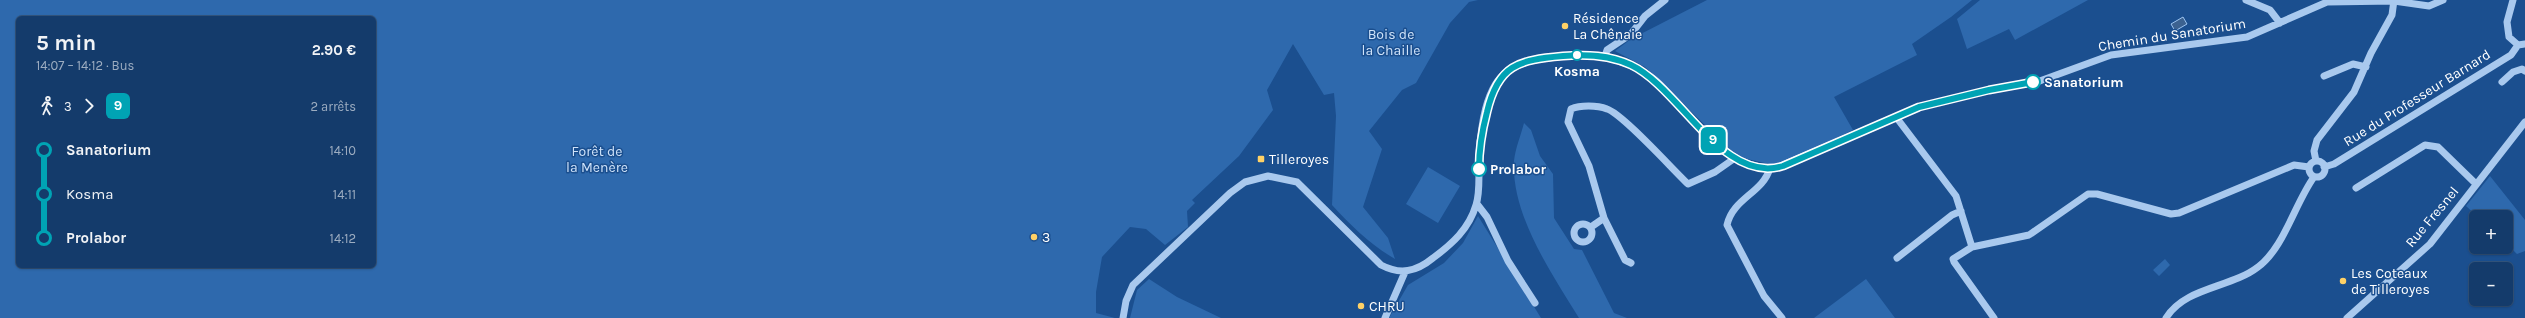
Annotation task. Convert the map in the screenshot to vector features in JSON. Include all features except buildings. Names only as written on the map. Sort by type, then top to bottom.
[{"type":"street","points":[[1605,56],[1606,50],[1631,34],[1645,16],[1665,0]]},
{"type":"street","points":[[2246,0],[2270,10],[2280,23]]},
{"type":"street","points":[[2166,318],[2177,305],[2251,272],[2266,260],[2304,192],[2314,177],[2323,174],[2324,167],[2316,161],[2314,151],[2317,140],[2354,92],[2392,14],[2394,0]]},
{"type":"street","name":"Chemin du Sanatorium","points":[[1405,272],[1430,262],[1448,247],[1470,221],[1477,204],[1482,131],[1490,100],[1499,79],[1519,64],[1541,58],[1577,55],[1605,56],[1632,65],[1653,78],[1721,149],[1754,167],[1770,168],[1783,166],[1932,103],[2036,82],[2111,55],[2240,39],[2327,2],[2394,0],[2429,6],[2443,0]]},
{"type":"street","points":[[2513,0],[2507,22],[2508,33],[2512,42],[2521,44]]},
{"type":"street","name":"Rue du Professeur Barnard","points":[[2324,167],[2334,164],[2510,55],[2521,44]]},
{"type":"street","points":[[2324,76],[2352,64],[2366,67]]},
{"type":"street","points":[[2502,82],[2513,72],[2522,69],[2525,71]]},
{"type":"street","points":[[1632,263],[1625,260],[1604,218],[1589,166],[1568,122],[1571,109],[1583,106],[1608,109],[1628,125],[1688,184],[1715,172],[1735,158]]},
{"type":"street","points":[[1896,117],[1956,196],[1972,247]]},
{"type":"street","name":"Rue Fresnel","points":[[2347,318],[2430,244],[2525,122]]},
{"type":"street","points":[[2356,188],[2425,145],[2432,144],[2438,147],[2476,184]]},
{"type":"street","points":[[1994,318],[1953,259],[1972,247],[2029,235],[2088,194],[2097,194],[2171,214],[2179,213],[2294,165],[2309,167],[2316,161]]},
{"type":"street","points":[[2309,167],[2310,174],[2314,177]]},
{"type":"street","points":[[1770,168],[1767,178],[1729,213],[1727,225],[1764,296],[1782,318]]},
{"type":"street","points":[[1123,318],[1126,301],[1133,285],[1230,193],[1245,182],[1268,176],[1297,182],[1381,265],[1390,269],[1405,272],[1385,318]]},
{"type":"street","points":[[1477,204],[1487,217],[1508,261],[1535,303]]},
{"type":"street","points":[[1897,258],[1952,215],[1961,211]]},
{"type":"street","points":[[1591,227],[1604,218]]},
{"type":"green space","name":"Forêt de la Menère","points":[[0,0],[1478,0],[1469,2],[1450,23],[1416,83],[1402,90],[1369,131],[1382,149],[1363,207],[1388,238],[1395,259],[1362,235],[1332,205],[1336,116],[1334,93],[1324,95],[1293,44],[1267,90],[1273,110],[1239,156],[1192,200],[1195,203],[1187,211],[1188,227],[1165,245],[1146,229],[1130,227],[1102,257],[1096,292],[1096,313],[1115,318],[0,318]]},
{"type":"green space","points":[[1707,0],[1972,0],[1951,17],[1912,44],[1917,55],[1834,97],[1853,130],[1790,160],[1774,165],[1738,157],[1645,67],[1615,51],[1631,39]]},
{"type":"green space","points":[[1980,0],[2088,0],[2015,40],[2009,29],[1967,49],[1957,19]]},
{"type":"green space","points":[[1524,123],[1531,130],[1540,156],[1553,174],[1554,218],[1574,249],[1582,250],[1614,313],[1627,318],[1579,318],[1535,243],[1519,202],[1515,181],[1514,161]]},
{"type":"green space","points":[[1428,167],[1460,186],[1438,223],[1406,204]]},
{"type":"green space","points":[[2490,176],[2525,220],[2525,251],[2517,254],[2513,250],[2513,210],[2470,210],[2466,206]]},
{"type":"green space","points":[[1478,216],[1541,318],[1389,318],[1408,285],[1444,263],[1463,243]]},
{"type":"green space","points":[[2165,259],[2170,265],[2159,276],[2153,270]]},
{"type":"green space","points":[[1149,279],[1177,297],[1221,318],[1130,318],[1137,290]]},
{"type":"green space","points":[[1866,279],[1895,318],[1814,318]]},
{"type":"shaded area","points":[[2183,17],[2187,24],[2175,31],[2171,24]]},
{"type":"bus line","name":"9","points":[[1479,169],[1482,131],[1490,100],[1499,79],[1519,64],[1541,58],[1598,55],[1632,65],[1653,78],[1721,149],[1745,164],[1762,168],[1776,168],[1783,166],[1919,107],[1989,90],[2033,82]]},
{"type":"place","name":"Résidence La Chênaie","points":[[1565,26]]},
{"type":"place","name":"Kosma","points":[[1577,55]]},
{"type":"place","name":"Sanatorium","points":[[2033,82]]},
{"type":"place","name":"Tilleroyes","points":[[1261,159]]},
{"type":"place","name":"Prolabor","points":[[1479,169]]},
{"type":"place","name":"3","points":[[1034,237]]},
{"type":"place","name":"Les Coteaux de Tilleroyes","points":[[2343,281]]},
{"type":"place","name":"CHRU","points":[[1361,306]]},
{"type":"park label","name":"Bois de la Chaille","points":[[1391,42]]}]
